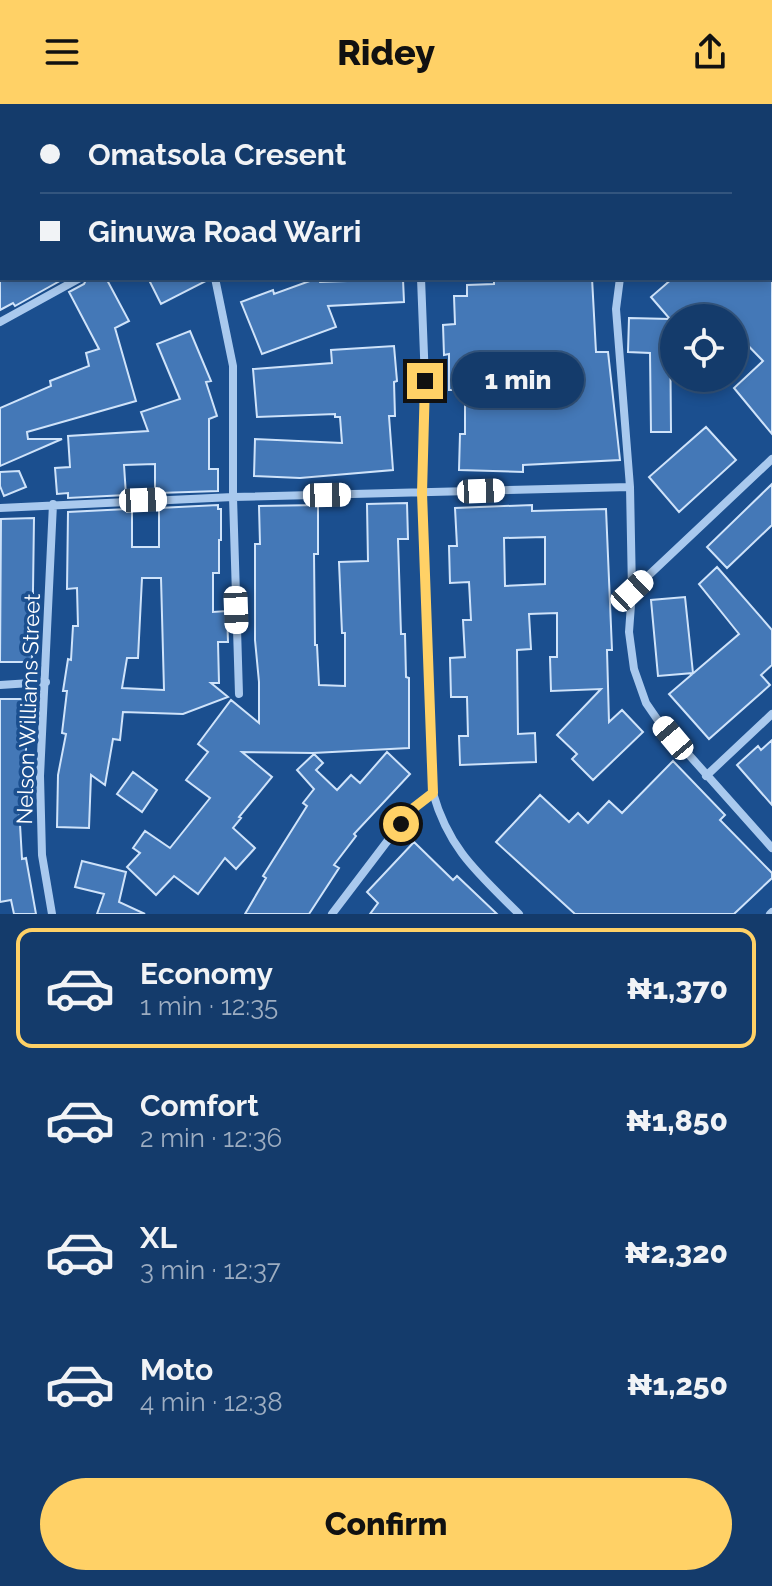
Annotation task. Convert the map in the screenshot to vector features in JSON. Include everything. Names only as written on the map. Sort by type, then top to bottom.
[{"type":"street","points":[[0,322],[76,280]]},
{"type":"street","points":[[215,280],[233,366],[239,694]]},
{"type":"street","points":[[421,280],[425,381],[422,493],[433,793],[441,822],[456,848],[519,914]]},
{"type":"street","points":[[620,280],[616,309],[630,487],[632,591],[629,632],[634,669],[646,703],[706,776],[772,848]]},
{"type":"street","points":[[632,591],[772,459]]},
{"type":"street","points":[[0,508],[233,497],[630,487]]},
{"type":"street","name":"Nelson Williams Street","points":[[52,914],[42,855],[40,776],[53,504]]},
{"type":"street","points":[[0,685],[46,682]]},
{"type":"street","points":[[706,776],[772,714]]},
{"type":"street","points":[[332,914],[411,810],[433,793]]},
{"type":"building","points":[[0,280],[61,280],[15,306],[13,303],[0,310]]},
{"type":"building","points":[[86,280],[107,280],[129,321],[115,328],[136,401],[27,432],[28,439],[62,439],[0,466],[0,408],[51,386],[50,381],[89,366],[86,353],[99,349],[69,292]]},
{"type":"building","points":[[149,280],[208,280],[161,304]]},
{"type":"building","points":[[312,280],[403,280],[404,302],[328,306],[336,327],[262,354],[241,302],[273,290],[274,294]]},
{"type":"building","points":[[494,280],[592,280],[596,352],[608,352],[620,460],[523,465],[523,472],[459,470],[460,434],[465,434],[465,390],[449,390],[449,354],[444,355],[443,325],[455,324],[454,296],[467,296],[467,285],[494,284]]},
{"type":"building","points":[[671,280],[772,280],[772,434],[737,392],[748,392],[748,375],[763,361],[748,345],[748,304],[660,304],[660,308],[651,297]]},
{"type":"building","points":[[629,318],[660,319],[660,392],[671,392],[671,432],[651,432],[650,353],[628,352]]},
{"type":"building","points":[[190,331],[211,381],[206,382],[217,416],[209,419],[209,469],[218,469],[218,491],[159,493],[159,488],[155,488],[155,464],[124,465],[126,495],[68,498],[68,493],[57,494],[55,468],[70,467],[68,436],[148,431],[141,412],[180,399],[157,344]]},
{"type":"building","points":[[394,346],[397,381],[394,382],[395,416],[389,416],[393,470],[300,478],[254,476],[255,439],[342,443],[340,417],[335,417],[335,414],[257,417],[253,369],[332,363],[331,350]]},
{"type":"building","points":[[706,427],[736,460],[679,512],[649,477]]},
{"type":"building","points":[[19,471],[26,487],[4,496],[0,472]]},
{"type":"building","points":[[772,484],[772,525],[727,568],[707,547]]},
{"type":"building","points":[[407,503],[408,539],[398,539],[401,634],[405,634],[406,677],[409,678],[409,748],[313,753],[242,752],[272,777],[233,828],[255,848],[236,869],[225,858],[198,894],[174,876],[156,895],[127,867],[140,853],[133,848],[145,831],[170,848],[210,798],[186,780],[208,752],[198,744],[231,700],[259,723],[255,544],[260,544],[259,506],[318,505],[318,554],[314,554],[315,645],[319,685],[345,686],[345,633],[342,633],[339,562],[368,561],[367,504]]},
{"type":"building","points":[[218,505],[221,509],[219,573],[213,573],[213,612],[227,611],[228,642],[218,642],[219,683],[211,683],[228,697],[183,714],[123,712],[120,740],[113,739],[105,785],[91,775],[89,828],[57,827],[58,775],[66,734],[62,733],[67,691],[63,691],[68,659],[71,660],[73,626],[78,626],[77,588],[67,589],[68,512],[127,509],[127,512],[132,512],[132,547],[159,547],[159,508]],"holes":[[[142,578],[161,578],[164,690],[122,688],[127,658],[138,658]]]},
{"type":"building","points":[[532,505],[532,511],[606,509],[612,650],[607,650],[609,722],[622,710],[643,732],[593,780],[572,759],[577,754],[557,735],[601,689],[551,691],[550,657],[557,657],[557,613],[529,614],[531,649],[517,650],[518,734],[535,733],[536,762],[460,765],[459,736],[468,736],[467,697],[451,697],[450,658],[465,657],[463,620],[471,620],[469,582],[450,583],[449,546],[457,546],[455,508]],"holes":[[[545,537],[545,584],[505,586],[504,538]]]},
{"type":"building","points":[[34,518],[32,662],[0,662],[1,519]]},
{"type":"building","points":[[717,567],[772,630],[772,665],[761,675],[770,685],[709,739],[669,694],[739,634],[699,584]]},
{"type":"building","points":[[685,597],[693,673],[658,676],[651,600]]},
{"type":"building","points":[[0,699],[26,699],[26,806],[19,807],[22,859],[26,858],[36,914],[14,914],[11,900],[0,902]]},
{"type":"building","points":[[772,740],[772,805],[737,765],[758,746],[761,750]]},
{"type":"building","points":[[387,752],[410,774],[354,834],[356,836],[334,865],[339,868],[309,914],[245,914],[266,878],[263,876],[307,806],[303,803],[314,789],[297,770],[314,754],[323,763],[316,770],[337,790],[351,775],[360,783]]},
{"type":"building","points":[[673,761],[725,815],[720,820],[772,873],[772,878],[734,914],[575,914],[496,842],[540,795],[569,822],[578,813],[588,823],[609,801],[622,813]]},
{"type":"building","points":[[133,772],[157,790],[142,812],[117,794]]},
{"type":"building","points":[[414,842],[453,880],[457,876],[497,914],[370,914],[378,903],[367,892]]},
{"type":"building","points":[[82,861],[126,872],[119,902],[145,914],[97,914],[104,894],[75,887]]},
{"type":"route","points":[[401,824],[411,810],[433,793],[422,493],[425,381]]}]
